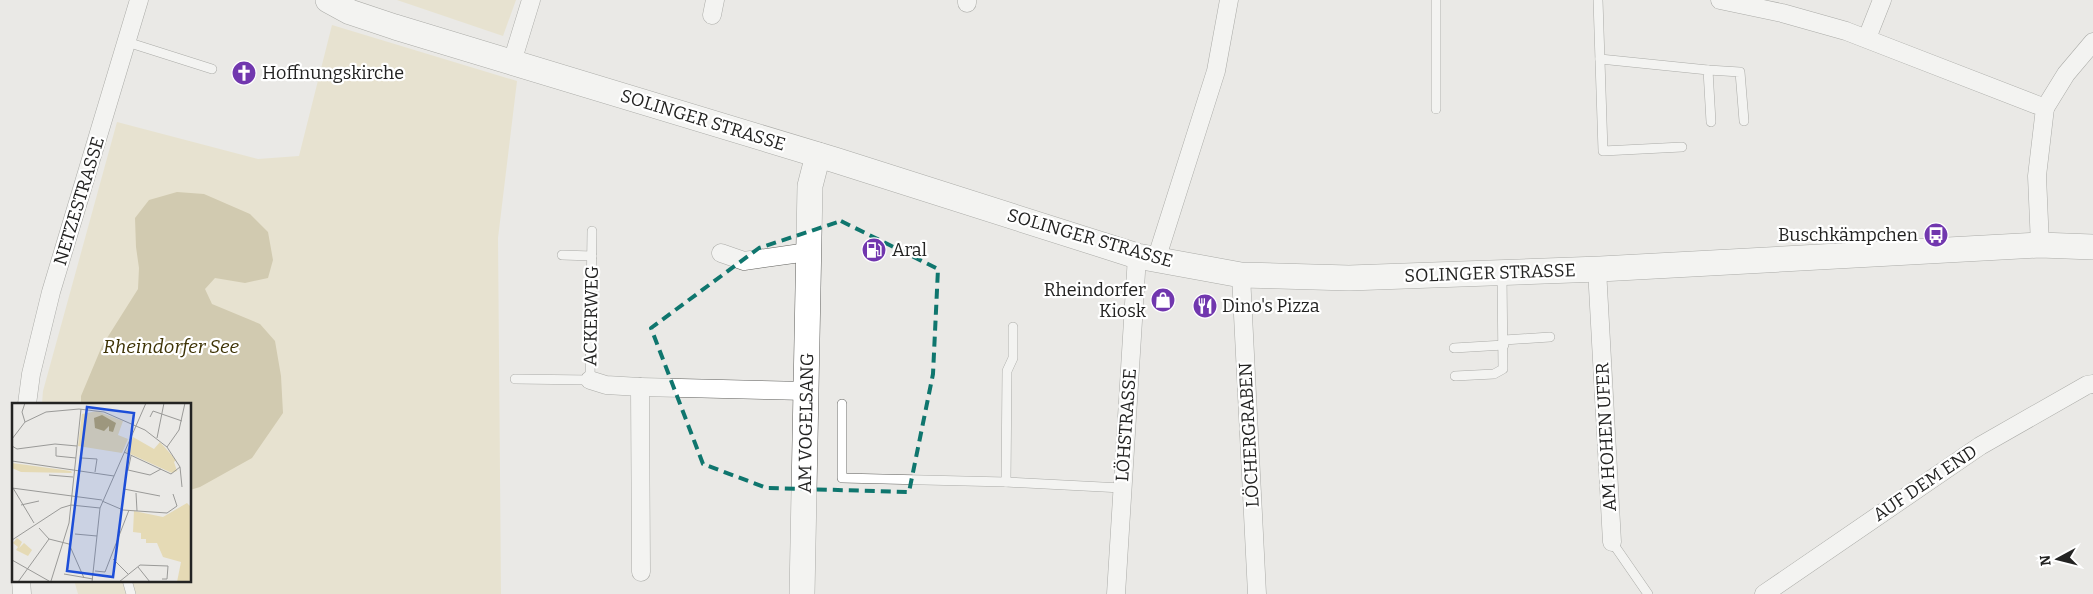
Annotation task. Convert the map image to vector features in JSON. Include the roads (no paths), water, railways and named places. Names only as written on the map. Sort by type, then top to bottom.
[{"type":"main road","name":"SOLINGER STRASSE","points":[[328,0],[364,16],[1146,258],[1241,276],[1349,278],[1597,269],[2040,244],[2093,247]]},
{"type":"main road","name":"AM VOGELSANG","points":[[802,594],[810,186],[818,155]]},
{"type":"street","name":"NETZESTRASSE","points":[[27,403],[31,374],[51,292],[139,0]]},
{"type":"street","points":[[512,62],[531,0]]},
{"type":"street","name":"LÖHSTRASSE","points":[[1116,594],[1122,488],[1146,258],[1216,71],[1229,0]]},
{"type":"street","points":[[1720,0],[1782,12],[1868,38],[2045,108]]},
{"type":"street","points":[[1868,38],[1882,0]]},
{"type":"street","points":[[2040,244],[2037,176],[2045,108],[2066,74],[2093,42]]},
{"type":"street","points":[[721,253],[744,261],[808,252]]},
{"type":"street","name":"AM HOHEN UFER","points":[[1597,269],[1612,542]]},
{"type":"street","name":"LÖCHERGRABEN","points":[[1241,276],[1257,594]]},
{"type":"street","name":"ACKERWEG","points":[[590,380],[606,385],[640,387],[806,391]]},
{"type":"street","name":"AUF DEM END","points":[[1764,594],[1980,446],[2087,385],[2093,384]]},
{"type":"street","points":[[640,387],[641,572]]},
{"type":"lane","points":[[1436,0],[1436,109]]},
{"type":"lane","points":[[1598,0],[1603,150],[1682,148]]},
{"type":"lane","points":[[126,42],[212,69]]},
{"type":"lane","points":[[1600,59],[1740,72],[1744,121]]},
{"type":"lane","points":[[1708,70],[1711,122]]},
{"type":"lane","name":"ACKERWEG","points":[[590,380],[592,231]]},
{"type":"lane","points":[[562,255],[592,256]]},
{"type":"lane","points":[[1455,376],[1494,374],[1503,369],[1502,272]]},
{"type":"lane","points":[[1006,482],[1007,371],[1012,358],[1013,327]]},
{"type":"lane","points":[[1454,348],[1550,337]]},
{"type":"lane","points":[[515,379],[590,380]]},
{"type":"lane","points":[[842,404],[842,478],[1006,482],[1122,488]]},
{"type":"lane","name":"AM HOHEN UFER","points":[[1612,542],[1648,594]]},
{"type":"water","name":"Rheindorfer See","points":[[177,192],[204,194],[250,214],[268,232],[273,260],[268,278],[245,283],[215,278],[205,289],[212,304],[260,324],[275,341],[281,376],[283,413],[252,458],[200,487],[191,490],[191,403],[81,403],[81,396],[102,346],[138,289],[139,268],[135,218],[149,200]]},
{"type":"place","name":"Hoffnungskirche","points":[[244,73]]},
{"type":"place","name":"Buschkämpchen","points":[[1936,235]]},
{"type":"place","name":"Aral","points":[[874,250]]},
{"type":"place","name":"Rheindorfer Kiosk","points":[[1163,300]]},
{"type":"place","name":"Dino's Pizza","points":[[1205,306]]}]
